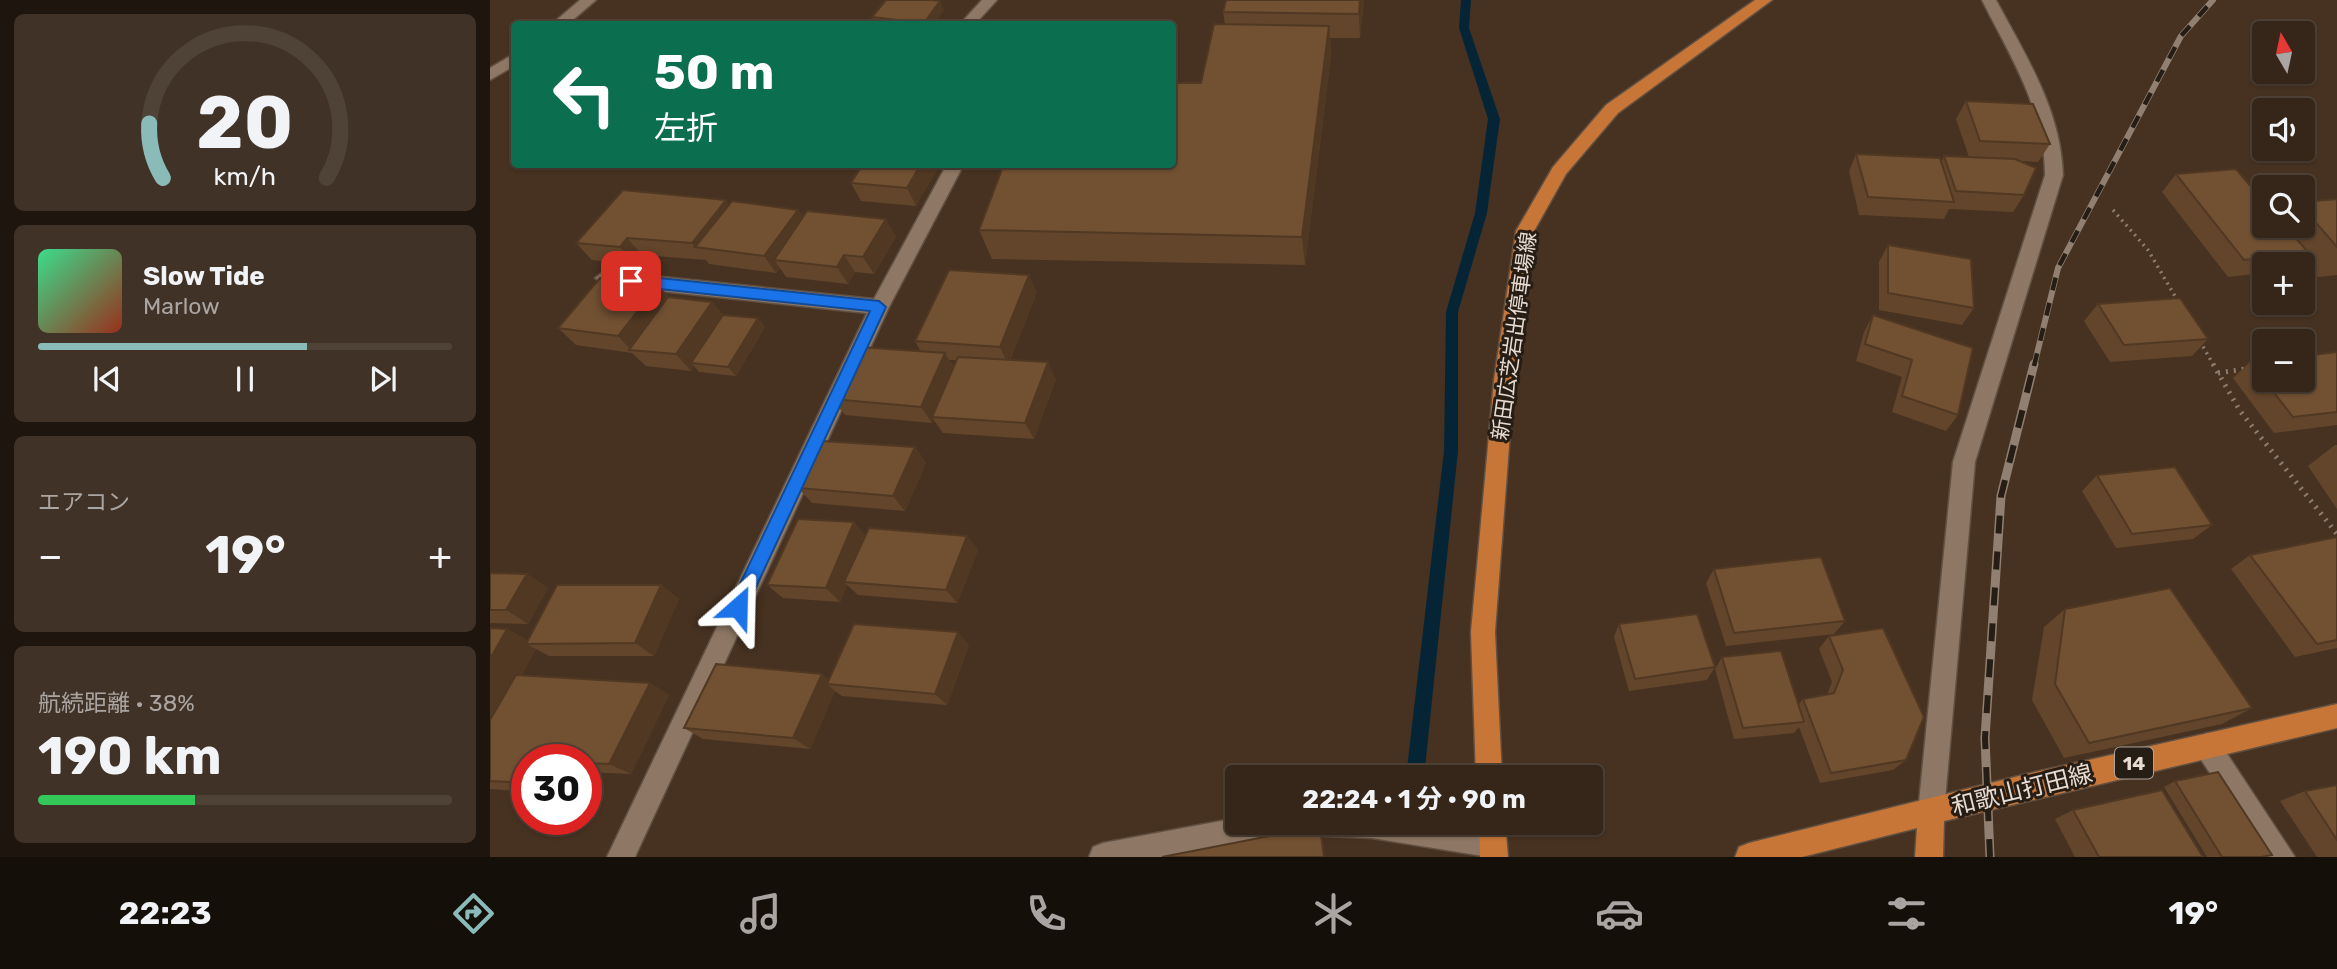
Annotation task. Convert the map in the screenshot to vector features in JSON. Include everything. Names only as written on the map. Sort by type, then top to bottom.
[{"type":"main road","name":"新田広芝岩出停車場線","points":[[1489,765],[1483,632],[1504,380],[1525,231],[1559,172],[1612,109],[1765,0]]},
{"type":"main road","name":"和歌山打田線","points":[[1749,857],[2337,716]]},
{"type":"main road","points":[[1929,857],[1931,812]]},
{"type":"street","points":[[563,21],[589,0]]},
{"type":"street","points":[[970,21],[990,0]]},
{"type":"street","points":[[1931,812],[1964,462],[2054,174],[2056,155],[2045,114],[1989,0]]},
{"type":"street","points":[[490,75],[511,61]]},
{"type":"street","points":[[621,857],[879,307],[954,168]]},
{"type":"street","points":[[604,278],[879,307]]},
{"type":"street","points":[[2207,746],[2281,857]]},
{"type":"street","points":[[1103,857],[1225,834]]},
{"type":"street","points":[[1448,835],[1493,841]]},
{"type":"path","points":[[2113,210],[2148,250],[2180,306]]},
{"type":"path","points":[[2199,339],[2240,411],[2337,534]]},
{"type":"path","points":[[2218,373],[2252,369]]},
{"type":"building","points":[[886,0],[940,1],[925,21],[872,17]]},
{"type":"building","points":[[1226,0],[1360,0],[1359,14],[1223,12]]},
{"type":"building","points":[[1214,24],[1329,26],[1302,237],[979,230],[1002,168],[1176,168],[1176,83],[1201,83]]},
{"type":"building","points":[[1966,101],[2033,104],[2050,144],[1980,141]]},
{"type":"building","points":[[1856,154],[1940,158],[1954,202],[1868,197]]},
{"type":"building","points":[[1944,156],[2015,159],[2036,168],[2024,195],[1956,191]]},
{"type":"building","points":[[860,168],[919,168],[907,188],[851,183]]},
{"type":"building","points":[[2236,169],[2252,188],[2252,238],[2296,238],[2308,252],[2252,252],[2252,259],[2244,260],[2176,174]]},
{"type":"building","points":[[623,190],[726,200],[692,243],[627,238],[620,247],[576,243]]},
{"type":"building","points":[[2337,199],[2337,247],[2315,222],[2315,201]]},
{"type":"building","points":[[732,201],[798,210],[764,256],[695,247]]},
{"type":"building","points":[[807,211],[886,219],[863,257],[844,255],[837,267],[774,260]]},
{"type":"building","points":[[1888,245],[1971,259],[1974,308],[1888,293]]},
{"type":"building","points":[[949,270],[1029,275],[1000,347],[915,341]]},
{"type":"building","points":[[600,278],[658,285],[618,336],[558,328]]},
{"type":"building","points":[[668,297],[712,302],[676,354],[629,350]]},
{"type":"building","points":[[2180,298],[2208,339],[2124,345],[2098,304]]},
{"type":"building","points":[[723,315],[758,318],[728,367],[691,363]]},
{"type":"building","points":[[1873,315],[1973,348],[1958,415],[1902,396],[1912,360],[1865,344]]},
{"type":"building","points":[[860,347],[945,353],[921,407],[832,399]]},
{"type":"building","points":[[2337,352],[2337,412],[2293,417],[2273,392],[2315,392],[2315,355]]},
{"type":"building","points":[[958,357],[1048,362],[1025,423],[932,417]]},
{"type":"building","points":[[822,441],[915,447],[893,496],[798,488]]},
{"type":"building","points":[[2175,467],[2212,525],[2132,534],[2097,475]]},
{"type":"building","points":[[798,519],[854,522],[826,588],[767,585]]},
{"type":"building","points":[[869,528],[967,536],[946,590],[844,582]]},
{"type":"building","points":[[2337,537],[2337,640],[2317,644],[2250,555]]},
{"type":"building","points":[[1821,557],[1845,621],[1734,633],[1714,569]]},
{"type":"building","points":[[490,573],[527,574],[506,610],[490,610]]},
{"type":"building","points":[[557,585],[661,585],[635,643],[526,644]]},
{"type":"building","points":[[2170,588],[2252,708],[2089,743],[2055,684],[2065,609]]},
{"type":"building","points":[[1697,614],[1715,667],[1635,679],[1619,624]]},
{"type":"building","points":[[854,624],[958,632],[935,694],[827,684]]},
{"type":"building","points":[[490,628],[507,629],[490,659]]},
{"type":"building","points":[[1883,628],[1924,717],[1906,760],[1831,773],[1803,699],[1834,693],[1843,670],[1829,636]]},
{"type":"building","points":[[1781,651],[1804,722],[1743,728],[1722,657]]},
{"type":"building","points":[[716,664],[822,674],[793,738],[684,728]]},
{"type":"building","points":[[516,675],[650,683],[609,764],[602,764],[602,744],[511,744],[511,782],[490,781],[490,720]]},
{"type":"building","points":[[2218,772],[2272,855],[2222,857],[2175,781]]},
{"type":"building","points":[[2337,785],[2337,840],[2305,791]]},
{"type":"building","points":[[2162,790],[2203,857],[2099,857],[2073,810]]},
{"type":"building","points":[[1274,835],[1321,835],[1324,857],[1162,857]]},
{"type":"waterway","points":[[1416,765],[1451,451],[1452,312],[1481,213],[1494,119],[1464,28],[1466,0]]},
{"type":"railway","points":[[2034,366],[2058,268],[2181,36],[2213,0]]},
{"type":"railway","points":[[1990,857],[1985,738],[2001,496],[2034,364]]},
{"type":"route","points":[[631,281],[879,307],[738,607]]}]
